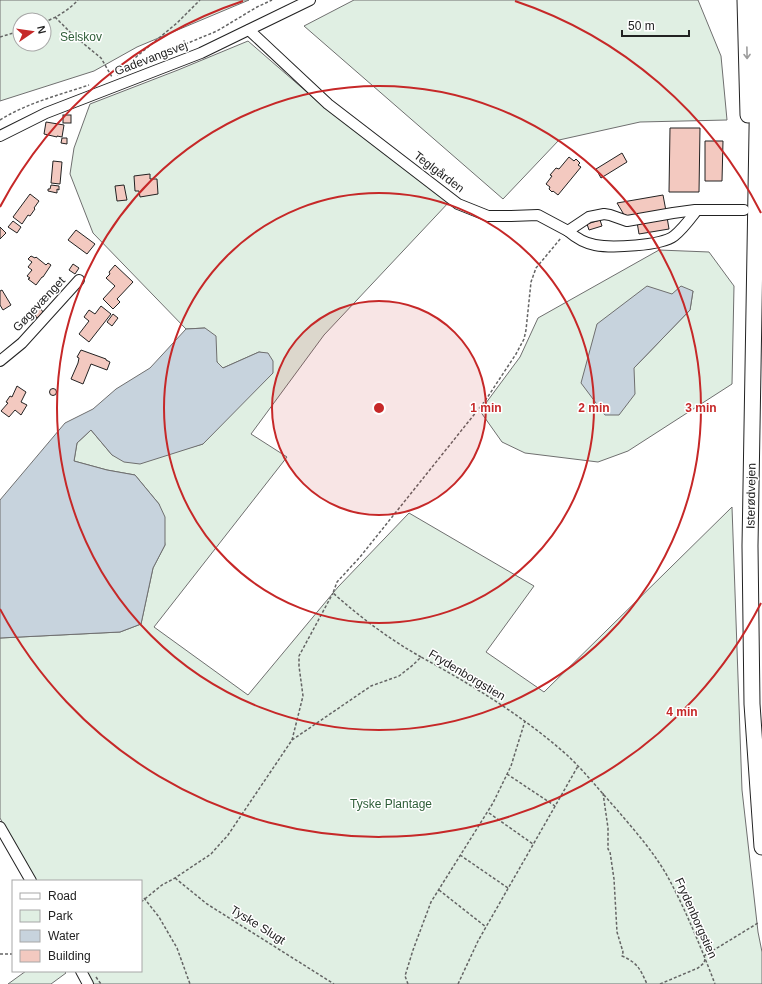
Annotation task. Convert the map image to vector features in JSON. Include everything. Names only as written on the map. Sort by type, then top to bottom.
[{"type":"highway","points":[[745,0],[749,155],[756,191]]},
{"type":"highway","name":"Isterødvejen","points":[[757,0],[758,42],[750,546],[752,704],[762,847]]},
{"type":"highway","points":[[758,42],[762,26]]},
{"type":"street","name":"Gadevangsvej","points":[[0,136],[114,82],[131,80],[201,53],[310,0]]},
{"type":"street","name":"Teglgården","points":[[249,30],[328,104],[458,204],[488,216],[538,215],[568,231],[577,239],[607,246],[662,242],[674,236],[697,210]]},
{"type":"street","points":[[568,231],[590,217],[604,214],[628,221],[697,210],[744,210]]},
{"type":"street","name":"Gøgevænget","points":[[0,361],[22,343],[79,280]]},
{"type":"street","points":[[0,826],[30,880]]},
{"type":"street","points":[[82,972],[88,984]]},
{"type":"path","points":[[52,18],[78,0]]},
{"type":"path","points":[[55,17],[73,35],[101,58],[114,82],[130,67],[136,57],[177,24],[200,0]]},
{"type":"path","points":[[130,67],[217,31],[257,6],[272,0]]},
{"type":"path","points":[[0,37],[12,33]]},
{"type":"path","points":[[130,67],[131,80]]},
{"type":"path","points":[[0,120],[13,112],[55,96],[91,85]]},
{"type":"path","points":[[292,740],[303,696],[298,666],[300,656],[333,593],[337,582],[360,557],[485,401],[516,354],[524,339],[531,282],[536,268],[554,245],[568,231]]},
{"type":"path","points":[[333,593],[384,634],[421,657]]},
{"type":"path","name":"Frydenborgstien","points":[[142,901],[162,885],[176,878],[211,854],[228,835],[292,740],[371,686],[398,676],[421,657],[464,681],[525,721],[567,755],[578,766],[640,836],[670,881],[705,957],[715,984]]},
{"type":"path","points":[[408,984],[405,976],[431,902],[493,804],[507,774],[525,721]]},
{"type":"path","points":[[458,984],[478,941],[578,766]]},
{"type":"path","points":[[507,774],[555,806]]},
{"type":"path","points":[[603,794],[608,828],[608,849],[610,852],[614,879],[617,932],[623,952],[622,956],[633,961],[643,974],[647,984]]},
{"type":"path","points":[[488,812],[533,844]]},
{"type":"path","points":[[460,855],[508,888]]},
{"type":"path","name":"Tyske Slugt","points":[[176,878],[207,904],[334,984]]},
{"type":"path","points":[[438,890],[486,927]]},
{"type":"path","points":[[144,898],[159,917],[177,948],[190,984]]},
{"type":"path","points":[[660,984],[698,968],[704,963],[705,957],[758,923]]},
{"type":"path","points":[[0,954],[12,954]]},
{"type":"green space","name":"Selskov","points":[[0,0],[249,0],[137,47],[94,71],[0,101]]},
{"type":"green space","points":[[354,0],[698,0],[721,56],[727,120],[640,122],[559,140],[503,199],[304,26]]},
{"type":"green space","name":"Tyske Plantage","points":[[248,41],[316,100],[450,201],[324,335],[251,434],[287,457],[154,627],[248,695],[338,587],[409,513],[534,586],[486,652],[544,692],[732,507],[742,790],[758,932],[762,952],[762,984],[90,984],[84,972],[142,972],[142,880],[33,880],[0,818],[0,638],[120,632],[141,624],[153,568],[165,545],[159,504],[135,475],[107,470],[74,461],[77,443],[91,430],[112,455],[174,452],[203,444],[268,354],[259,352],[223,368],[217,362],[205,328],[186,329],[93,233],[70,174],[74,148],[90,104]]},
{"type":"green space","points":[[659,250],[709,252],[734,286],[732,384],[628,451],[598,462],[525,453],[502,442],[480,411],[520,357],[538,318]],"holes":[[[693,291],[690,310],[634,368]]]},
{"type":"green space","points":[[25,972],[66,973],[51,984],[8,984]]},
{"type":"water","points":[[647,286],[672,294],[681,286],[693,291],[690,310],[634,368],[635,394],[619,415],[605,415],[581,383],[597,324]]},
{"type":"water","points":[[205,328],[216,336],[217,362],[223,368],[259,352],[268,353],[273,361],[273,373],[203,444],[140,464],[124,462],[112,455],[91,430],[77,443],[74,461],[107,470],[135,475],[159,504],[165,517],[165,545],[153,568],[141,624],[120,632],[0,638],[0,500],[65,423],[93,409],[116,389],[150,368],[186,329]]},
{"type":"building","points":[[63,115],[71,115],[71,123],[63,123]]},
{"type":"building","points":[[46,122],[64,125],[62,137],[44,134]]},
{"type":"building","points":[[670,128],[700,128],[699,192],[669,192]]},
{"type":"building","points":[[62,138],[67,138],[67,144],[61,143]]},
{"type":"building","points":[[705,141],[723,141],[722,181],[705,181]]},
{"type":"building","points":[[622,153],[627,162],[601,178],[596,169]]},
{"type":"building","points":[[569,157],[574,161],[576,159],[580,163],[578,165],[581,167],[558,195],[553,191],[552,192],[549,189],[550,187],[546,184],[552,176],[550,175],[556,168],[559,169]]},
{"type":"building","points":[[53,161],[62,162],[60,184],[51,183]]},
{"type":"building","points":[[150,174],[150,179],[157,179],[158,194],[140,197],[139,191],[135,191],[134,176]]},
{"type":"building","points":[[51,185],[59,186],[57,193],[48,191]]},
{"type":"building","points":[[124,185],[127,200],[117,201],[115,186]]},
{"type":"building","points":[[30,194],[39,201],[30,216],[28,215],[22,224],[13,217]]},
{"type":"building","points":[[663,195],[666,211],[626,218],[617,203]]},
{"type":"building","points":[[667,217],[669,229],[639,234],[637,222]]},
{"type":"building","points":[[600,220],[602,226],[589,230],[587,224]]},
{"type":"building","points":[[13,221],[21,227],[17,233],[8,227]]},
{"type":"building","points":[[0,227],[6,233],[0,239]]},
{"type":"building","points":[[76,230],[95,244],[87,254],[68,240]]},
{"type":"building","points":[[31,256],[36,257],[46,265],[48,263],[51,265],[36,285],[28,279],[30,278],[27,276],[32,270],[28,267],[32,262],[28,259]]},
{"type":"building","points":[[73,264],[79,268],[75,274],[69,270]]},
{"type":"building","points":[[115,265],[133,282],[117,299],[120,302],[113,309],[103,299],[115,286],[106,278]]},
{"type":"building","points":[[2,290],[11,305],[3,310],[0,305],[0,291]]},
{"type":"building","points":[[38,305],[43,312],[37,318],[31,309]]},
{"type":"building","points":[[101,306],[111,314],[89,342],[79,334],[89,321],[84,317],[89,310],[95,314]]},
{"type":"building","points":[[113,314],[118,318],[112,326],[107,322]]},
{"type":"building","points":[[81,350],[106,359],[110,362],[107,370],[91,364],[83,384],[71,379],[78,363],[79,358],[77,357]]},
{"type":"building","points":[[17,386],[26,392],[21,402],[27,405],[21,415],[15,410],[9,417],[1,411],[8,403],[6,402],[10,396],[12,397]]},
{"type":"building","points":[[53,389],[56,392],[53,395],[50,392]]}]
